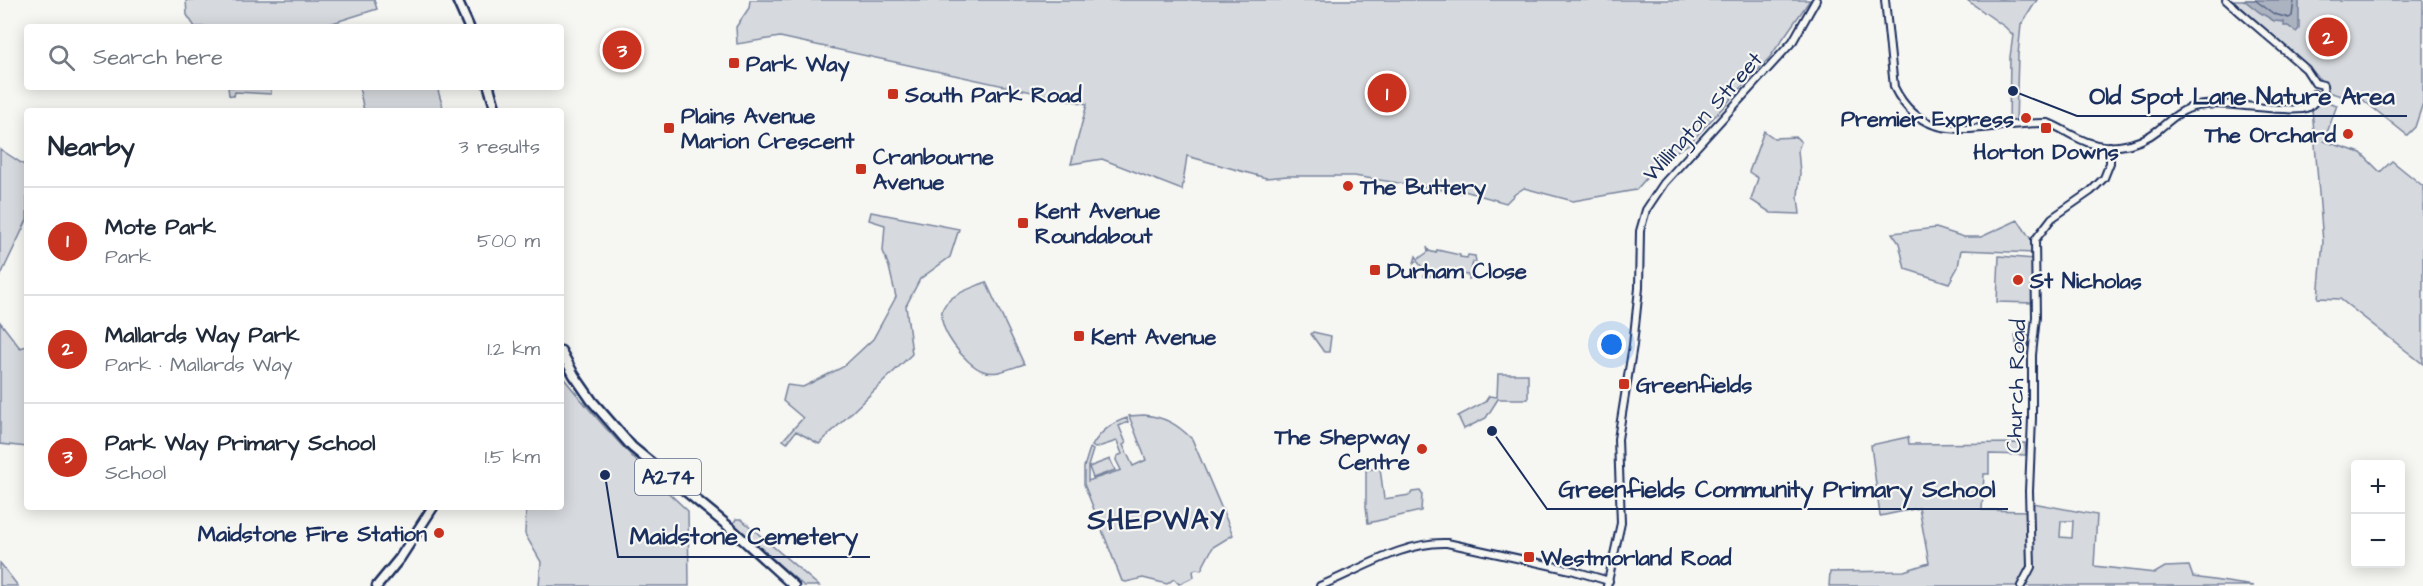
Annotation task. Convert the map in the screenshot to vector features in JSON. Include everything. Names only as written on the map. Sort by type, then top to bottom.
[{"type":"main road","points":[[457,0],[468,24]]},
{"type":"main road","points":[[490,90],[495,108]]},
{"type":"main road","name":"A274","points":[[564,357],[592,401],[632,447],[728,526],[794,586]]},
{"type":"main road","points":[[377,586],[400,558],[431,510]]},
{"type":"street","name":"Willington Street","points":[[1608,583],[1621,524],[1618,439],[1639,288],[1640,231],[1646,210],[1664,183],[1793,41],[1816,0]]},
{"type":"street","points":[[1885,0],[1894,87],[1909,111],[1921,121],[1945,128],[2048,123],[2082,140],[2110,146],[2137,143],[2148,139],[2179,112],[2198,106],[2296,110],[2309,107],[2317,95],[2325,89],[2320,83],[2315,83],[2306,69],[2226,0]]},
{"type":"street","points":[[2315,83],[2312,90],[2317,95]]},
{"type":"street","name":"Church Road","points":[[2021,586],[2031,567],[2029,491],[2032,355],[2036,317],[2035,240],[2052,218],[2091,191],[2104,178],[2110,163],[2110,146]]},
{"type":"street","points":[[1320,586],[1413,546],[1431,542],[1456,545],[1571,570],[1608,583]]},
{"type":"shaded area","points":[[186,0],[374,0],[377,9],[330,24],[193,24],[187,15]]},
{"type":"shaded area","points":[[750,0],[1810,0],[1770,57],[1689,144],[1663,159],[1636,190],[1573,201],[1524,188],[1506,203],[1464,191],[1464,189],[1462,193],[1354,176],[1266,178],[1187,156],[1182,190],[1102,159],[1071,164],[1087,104],[780,37],[737,44],[736,27],[749,8]]},
{"type":"shaded area","points":[[1967,0],[2037,0],[2021,25],[2016,124],[2009,125],[2010,57],[2013,35]]},
{"type":"shaded area","points":[[2233,0],[2423,0],[2423,103],[2415,127],[2407,135],[2353,92],[2341,96],[2328,92],[2309,67]]},
{"type":"shaded area","points":[[228,90],[271,90],[271,94],[235,92],[234,96],[229,95]]},
{"type":"shaded area","points":[[360,90],[438,90],[443,108],[363,108]]},
{"type":"shaded area","points":[[2324,101],[2337,105],[2324,141],[2361,153],[2380,172],[2392,161],[2423,186],[2423,364],[2340,299],[2318,298],[2323,242],[2312,108]]},
{"type":"shaded area","points":[[1764,131],[1774,138],[1796,137],[1801,142],[1798,150],[1800,214],[1771,213],[1751,200],[1758,178],[1749,172]]},
{"type":"shaded area","points":[[0,149],[24,165],[24,226],[0,277]]},
{"type":"shaded area","points":[[871,212],[959,229],[950,257],[920,279],[906,306],[912,354],[819,444],[796,431],[787,443],[783,440],[803,418],[783,401],[787,385],[803,387],[843,367],[873,339],[896,297],[883,251],[885,225],[869,220]]},
{"type":"shaded area","points":[[2018,220],[2032,241],[2034,253],[1961,250],[1958,267],[1949,283],[1905,269],[1899,243],[1892,233],[1936,228],[1964,237],[1981,237]]},
{"type":"shaded area","points":[[1427,247],[1429,251],[1436,253],[1437,250],[1460,255],[1460,257],[1475,256],[1476,262],[1473,262],[1470,274],[1474,275],[1473,277],[1469,279],[1469,275],[1457,274],[1456,276],[1424,276],[1426,272],[1417,261],[1414,263],[1416,256],[1418,259],[1428,252]]},
{"type":"shaded area","points":[[1999,256],[2034,259],[2034,303],[1997,302]]},
{"type":"shaded area","points":[[986,282],[1024,364],[998,372],[983,371],[968,361],[954,345],[943,325],[943,308],[946,303],[962,292]]},
{"type":"shaded area","points":[[0,322],[20,348],[24,347],[24,447],[0,444]]},
{"type":"shaded area","points":[[1313,332],[1331,336],[1329,352],[1324,352],[1311,334]]},
{"type":"shaded area","points":[[1498,374],[1528,374],[1528,399],[1498,399],[1486,418],[1464,429],[1458,416],[1485,402],[1489,396],[1497,397]]},
{"type":"shaded area","points":[[564,379],[622,446],[688,511],[689,586],[539,586],[541,562],[525,534],[526,510],[564,510]]},
{"type":"shaded area","points":[[1144,415],[1170,422],[1192,439],[1233,535],[1213,547],[1201,570],[1193,571],[1194,577],[1179,584],[1174,579],[1167,584],[1143,578],[1122,581],[1084,484],[1084,467],[1090,448],[1093,450],[1088,466],[1088,481],[1121,470],[1116,460],[1117,456],[1122,454],[1117,441],[1095,448],[1092,446],[1106,429],[1121,420],[1127,418],[1128,422],[1119,426],[1126,443],[1123,445],[1133,466],[1146,460],[1129,416]]},
{"type":"shaded area","points":[[1908,437],[1909,444],[2025,443],[2026,455],[1989,454],[1989,474],[1984,474],[1982,510],[2027,511],[2029,562],[2017,586],[1829,586],[1830,572],[1904,571],[1929,563],[1919,508],[1880,516],[1871,445]]},
{"type":"shaded area","points":[[1110,459],[1115,470],[1093,478],[1089,467]]},
{"type":"shaded area","points":[[1380,468],[1384,499],[1420,491],[1422,494],[1421,511],[1368,523],[1366,470]]},
{"type":"shaded area","points":[[2033,503],[2097,515],[2094,566],[2155,573],[2165,567],[2189,566],[2193,577],[2254,586],[2025,586],[2033,561]],"holes":[[[2061,521],[2073,521],[2072,538],[2060,537]]]},
{"type":"shaded area","points":[[736,519],[741,519],[819,586],[804,586],[735,526],[733,524]]},
{"type":"shaded area","points":[[1,564],[18,586],[0,586]]},
{"type":"water","points":[[2244,0],[2299,0],[2299,29],[2296,32],[2284,26],[2284,22],[2274,21]]},
{"type":"water","points":[[2023,331],[2031,337],[2030,351],[2023,353],[2017,348],[2015,335]]},
{"type":"place","name":"Mallards Way Park","points":[[2328,37]]},
{"type":"place","name":"Park Way Primary School","points":[[622,50]]},
{"type":"place","name":"Park Way","points":[[734,63]]},
{"type":"place","name":"Old Spot Lane Nature Area","points":[[2013,91]]},
{"type":"place","name":"Mote Park","points":[[1387,93]]},
{"type":"place","name":"South Park Road","points":[[893,94]]},
{"type":"place","name":"Premier Express","points":[[2026,118]]},
{"type":"place","name":"Plains Avenue Marion Crescent","points":[[669,128]]},
{"type":"place","name":"Horton Downs","points":[[2046,128]]},
{"type":"place","name":"The Orchard","points":[[2348,134]]},
{"type":"place","name":"Cranbourne Avenue","points":[[861,169]]},
{"type":"place","name":"The Buttery","points":[[1348,186]]},
{"type":"place","name":"Kent Avenue Roundabout","points":[[1023,223]]},
{"type":"place","name":"Durham Close","points":[[1375,270]]},
{"type":"place","name":"St Nicholas","points":[[2018,280]]},
{"type":"place","name":"Kent Avenue","points":[[1079,336]]},
{"type":"place","name":"Greenfields","points":[[1624,384]]},
{"type":"place","name":"Greenfields Community Primary School","points":[[1492,431]]},
{"type":"place","name":"The Shepway Centre","points":[[1422,449]]},
{"type":"place","name":"Maidstone Cemetery","points":[[605,475]]},
{"type":"place","name":"Maidstone Fire Station","points":[[439,533]]},
{"type":"place","name":"Westmorland Road","points":[[1529,557]]},
{"type":"district","name":"SHEPWAY","points":[[1157,519]]}]
